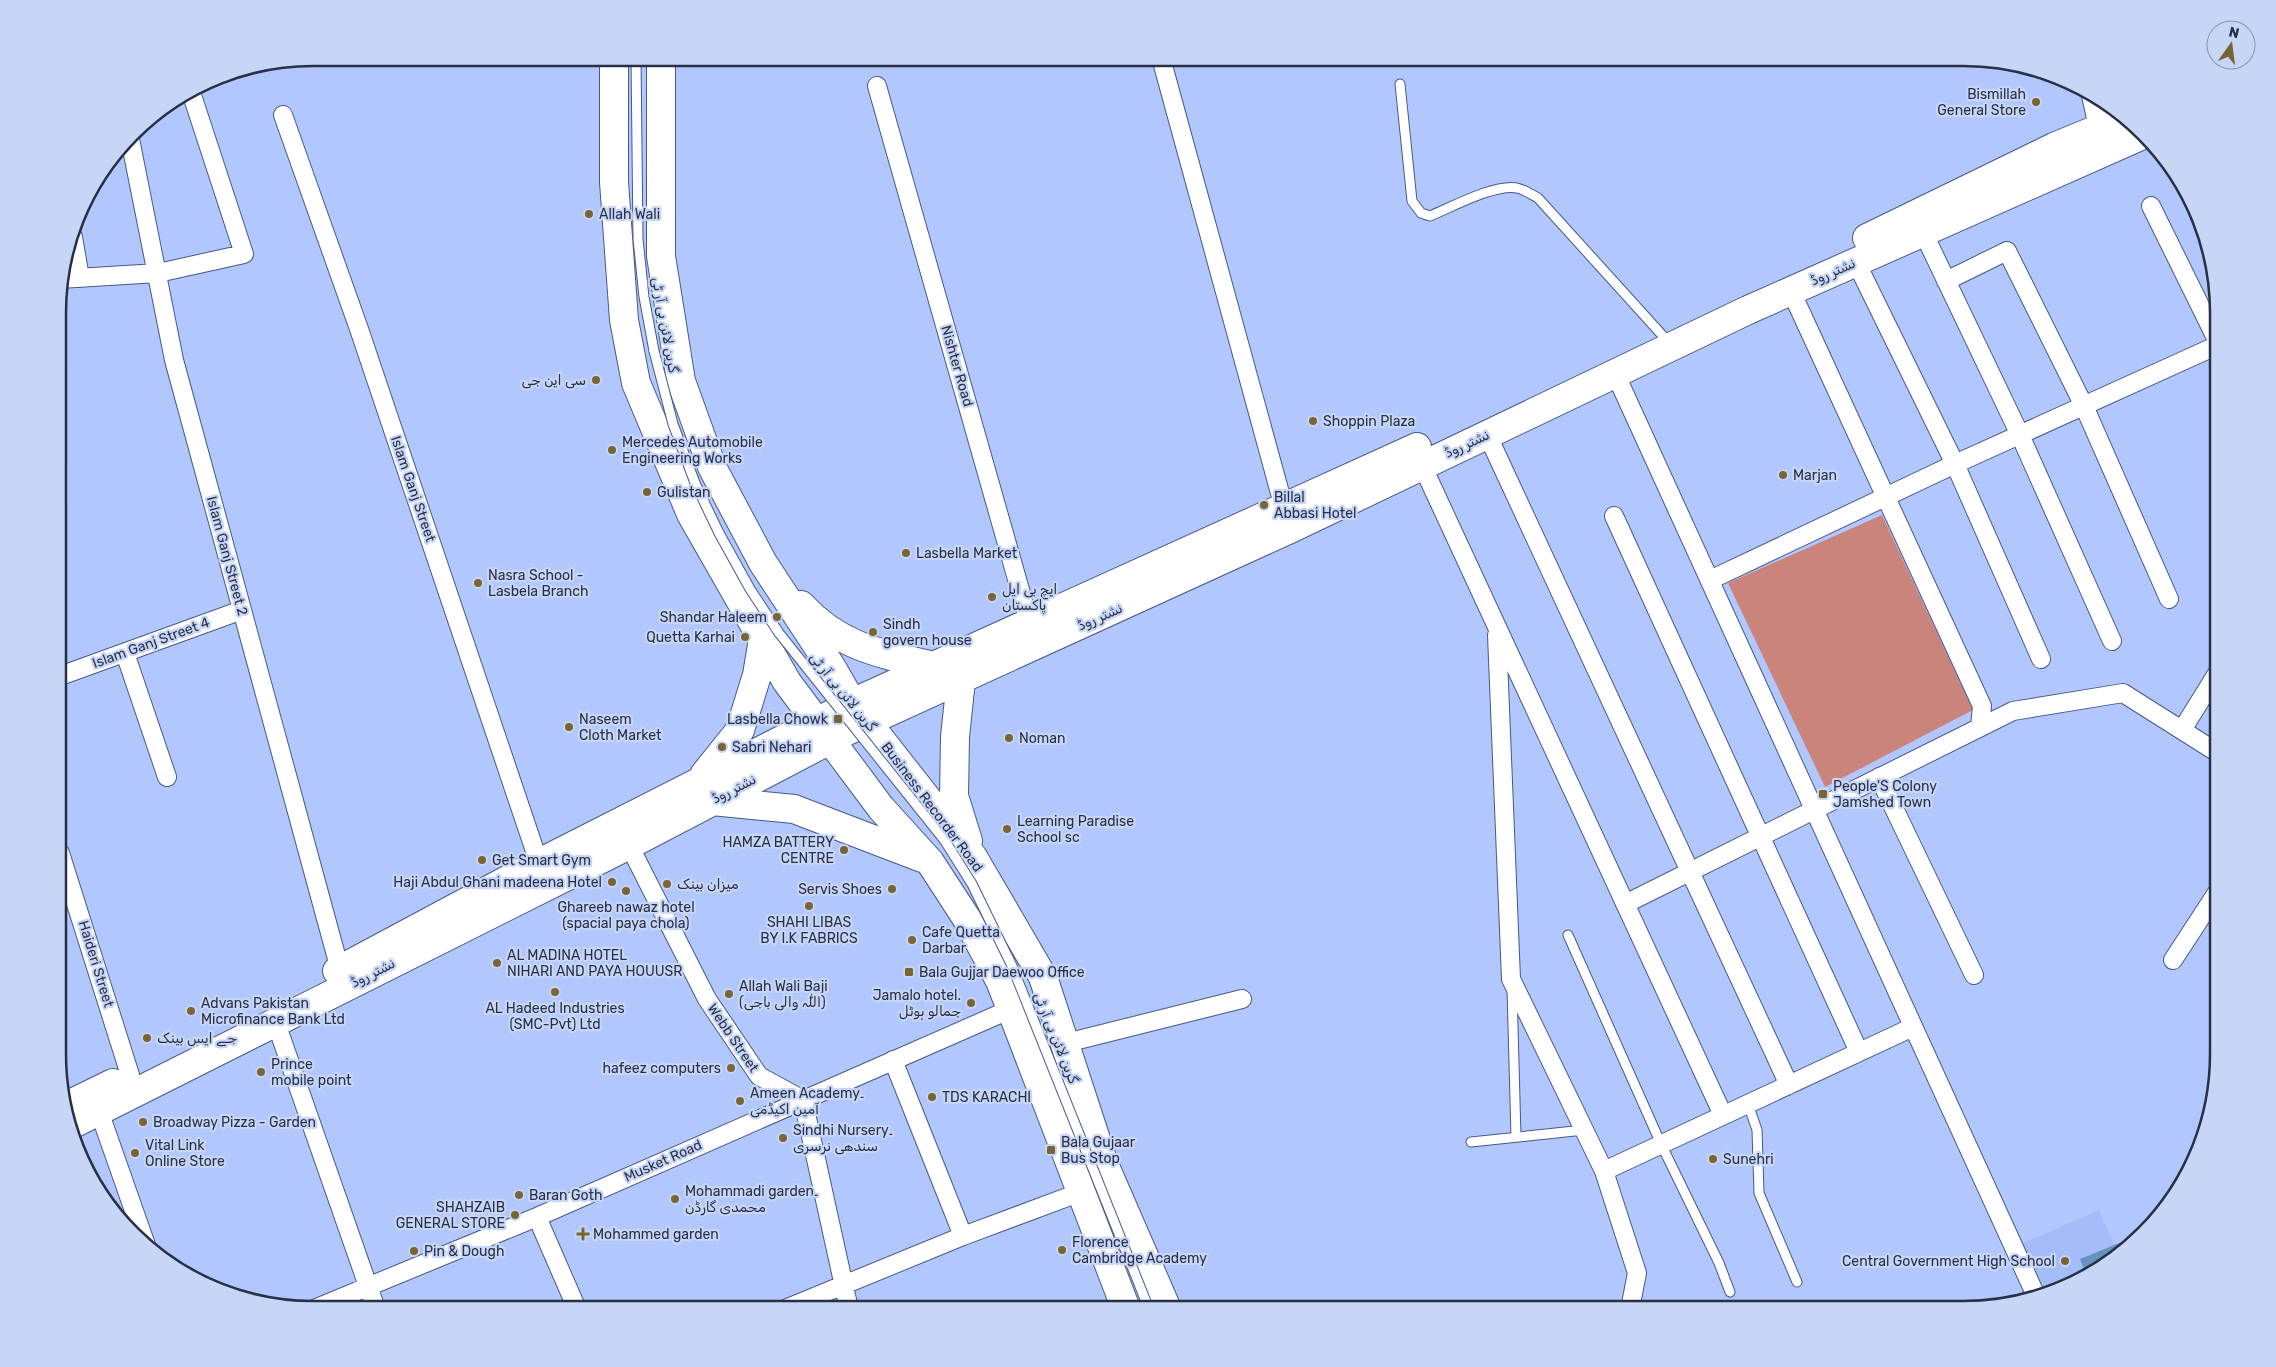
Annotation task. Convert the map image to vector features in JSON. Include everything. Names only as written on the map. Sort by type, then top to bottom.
[{"type":"main road","points":[[614,66],[614,182],[624,320],[636,383],[691,514],[788,682],[880,808],[930,862],[967,919],[1000,982],[1123,1301]]},
{"type":"main road","name":"Business Recorder Road","points":[[661,66],[661,256],[681,381],[712,467],[763,563],[859,712],[973,857],[1043,977],[1104,1164],[1163,1301]]},
{"type":"main road","name":"نشتر روڈ","points":[[71,1103],[340,970],[538,863],[705,792],[859,712],[934,666],[1033,634],[1287,518],[2098,127],[2117,120]]},
{"type":"main road","name":"نشتر روڈ","points":[[1287,518],[1422,465],[1791,291],[2136,138]]},
{"type":"main road","points":[[763,563],[810,615],[848,643],[934,666]]},
{"type":"main road","name":"نشتر روڈ","points":[[859,712],[961,680],[1033,634]]},
{"type":"main road","points":[[763,639],[757,675],[740,730],[705,792],[794,809],[930,862]]},
{"type":"main road","points":[[961,680],[955,737],[954,796],[973,857]]},
{"type":"main road","name":"نشتر روڈ","points":[[76,1122],[629,844],[705,792]]},
{"type":"street","points":[[1163,66],[1287,518]]},
{"type":"street","name":"Nishter Road","points":[[877,86],[1033,634]]},
{"type":"street","points":[[68,279],[158,273],[244,254],[193,98]]},
{"type":"street","points":[[2093,103],[2098,127]]},
{"type":"street","name":"Islam Ganj Street","points":[[283,115],[365,347],[538,863]]},
{"type":"street","name":"Islam Ganj Street 2","points":[[131,147],[174,360],[340,970]]},
{"type":"street","points":[[2151,206],[2210,328]]},
{"type":"street","points":[[1923,232],[2020,435],[2112,641]]},
{"type":"street","points":[[75,249],[80,278]]},
{"type":"street","points":[[1946,281],[2007,251],[2084,406],[2169,599]]},
{"type":"street","points":[[1856,262],[1954,464],[2041,659]]},
{"type":"street","points":[[1791,291],[1982,706],[1980,727]]},
{"type":"street","points":[[1710,580],[1954,464],[2210,348]]},
{"type":"street","points":[[1615,373],[2033,1290]]},
{"type":"street","points":[[1487,434],[1789,1085]]},
{"type":"street","points":[[1422,465],[1723,1115]]},
{"type":"street","points":[[1614,516],[1858,1052]]},
{"type":"street","name":"Islam Ganj Street 4","points":[[66,674],[242,610]]},
{"type":"street","points":[[1497,628],[1511,979],[1604,1171],[1637,1273],[1632,1301]]},
{"type":"street","points":[[125,653],[167,777]]},
{"type":"street","points":[[2182,730],[2210,685]]},
{"type":"street","points":[[1625,904],[2013,711],[2123,693],[2210,748]]},
{"type":"street","points":[[1879,777],[1974,975]]},
{"type":"street","name":"Webb Street","points":[[629,844],[707,999],[759,1076],[803,1100]]},
{"type":"street","name":"Haideri Street","points":[[66,872],[130,1075]]},
{"type":"street","points":[[2172,960],[2210,903]]},
{"type":"street","points":[[1066,1043],[1242,999]]},
{"type":"street","name":"Musket Road","points":[[336,1301],[538,1217],[1011,1009]]},
{"type":"street","points":[[276,1023],[373,1301]]},
{"type":"street","points":[[1604,1171],[1914,1027]]},
{"type":"street","points":[[893,1060],[963,1236]]},
{"type":"street","points":[[803,1100],[847,1301]]},
{"type":"street","points":[[99,1111],[141,1230]]},
{"type":"street","points":[[805,1301],[963,1236],[1081,1192]]},
{"type":"street","points":[[538,1217],[574,1301]]},
{"type":"lane","name":"گرین لائن بی آر ٹی","points":[[636,66],[636,203],[644,297],[665,396],[696,483],[719,533],[763,611],[934,826],[972,884],[1012,966],[1146,1301]]},
{"type":"lane","points":[[1400,84],[1412,201],[1421,213],[1430,216],[1501,188],[1515,188],[1525,191],[1538,198],[1663,336]]},
{"type":"lane","points":[[1568,935],[1661,1144],[1719,1263],[1730,1292]]},
{"type":"lane","points":[[1511,979],[1516,1137]]},
{"type":"lane","points":[[1748,1104],[1757,1130],[1759,1193],[1797,1282]]},
{"type":"lane","points":[[1471,1142],[1584,1130]]},
{"type":"shaded area","points":[[1882,515],[1973,710],[1825,787],[1728,583]]},
{"type":"shaded area","name":"Central Government High School","points":[[2099,1210],[2114,1245],[2123,1241],[2086,1268],[2040,1288],[2014,1247]]},
{"type":"building","points":[[2123,1241],[2084,1269],[2080,1259]]},
{"type":"place","name":"Bismillah General Store","points":[[2036,102]]},
{"type":"place","name":"Allah Wali","points":[[589,214]]},
{"type":"place","name":"سی این جی","points":[[596,380]]},
{"type":"place","name":"Shoppin Plaza","points":[[1313,421]]},
{"type":"place","name":"Mercedes Automobile Engineering Works","points":[[612,450]]},
{"type":"place","name":"Marjan","points":[[1783,475]]},
{"type":"place","name":"Gulistan","points":[[647,492]]},
{"type":"place","name":"Billal Abbasi Hotel","points":[[1264,505]]},
{"type":"place","name":"Lasbella Market","points":[[906,553]]},
{"type":"place","name":"Nasra School - Lasbela Branch","points":[[478,583]]},
{"type":"place","name":"ایچ بی ایل پاکستان","points":[[992,597]]},
{"type":"place","name":"Shandar Haleem","points":[[777,617]]},
{"type":"place","name":"Sindh govern house","points":[[873,632]]},
{"type":"place","name":"Quetta Karhai","points":[[745,637]]},
{"type":"place","name":"Lasbella Chowk","points":[[838,719]]},
{"type":"place","name":"Naseem Cloth Market","points":[[569,727]]},
{"type":"place","name":"Noman","points":[[1009,738]]},
{"type":"place","name":"Sabri Nehari","points":[[722,747]]},
{"type":"place","name":"People'S Colony Jamshed Town","points":[[1823,794]]},
{"type":"place","name":"Learning Paradise School sc","points":[[1007,829]]},
{"type":"place","name":"HAMZA BATTERY CENTRE","points":[[844,850]]},
{"type":"place","name":"Get Smart Gym","points":[[482,860]]},
{"type":"place","name":"Haji Abdul Ghani madeena Hotel","points":[[612,882]]},
{"type":"place","name":"میزان بینک","points":[[667,884]]},
{"type":"place","name":"Servis Shoes","points":[[892,889]]},
{"type":"place","name":"Ghareeb nawaz hotel (spacial paya chola)","points":[[626,891]]},
{"type":"place","name":"SHAHI LIBAS BY I.K FABRICS","points":[[809,906]]},
{"type":"place","name":"Cafe Quetta Darbar","points":[[912,940]]},
{"type":"place","name":"AL MADINA HOTEL NIHARI AND PAYA HOUUSR","points":[[497,963]]},
{"type":"place","name":"Bala Gujjar Daewoo Office","points":[[909,972]]},
{"type":"place","name":"AL Hadeed Industries (SMC-Pvt) Ltd","points":[[555,992]]},
{"type":"place","name":"Allah Wali Baji (اللّٰہ والی باجی)","points":[[729,994]]},
{"type":"place","name":"Jamalo hotel. جمالو ہوٹل","points":[[971,1003]]},
{"type":"place","name":"Advans Pakistan Microfinance Bank Ltd","points":[[191,1011]]},
{"type":"place","name":"جے ایس بینک","points":[[147,1038]]},
{"type":"place","name":"hafeez computers","points":[[731,1068]]},
{"type":"place","name":"Prince mobile point","points":[[261,1072]]},
{"type":"place","name":"TDS KARACHI","points":[[932,1097]]},
{"type":"place","name":"Ameen Academy۔ آمین اکیڈمی","points":[[740,1101]]},
{"type":"place","name":"Broadway Pizza - Garden","points":[[143,1122]]},
{"type":"place","name":"Sindhi Nursery۔ سندھی نرسری","points":[[783,1138]]},
{"type":"place","name":"Bala Gujaar Bus Stop","points":[[1051,1150]]},
{"type":"place","name":"Vital Link Online Store","points":[[135,1153]]},
{"type":"place","name":"Sunehri","points":[[1713,1159]]},
{"type":"place","name":"Baran Goth","points":[[519,1195]]},
{"type":"place","name":"Mohammadi garden۔ محمدی گارڈن","points":[[675,1199]]},
{"type":"place","name":"SHAHZAIB GENERAL STORE","points":[[515,1215]]},
{"type":"place","name":"Mohammed garden","points":[[583,1234]]},
{"type":"place","name":"Florence Cambridge Academy","points":[[1062,1250]]},
{"type":"place","name":"Pin & Dough","points":[[414,1251]]},
{"type":"place","name":"Central Government High School","points":[[2065,1261]]}]
